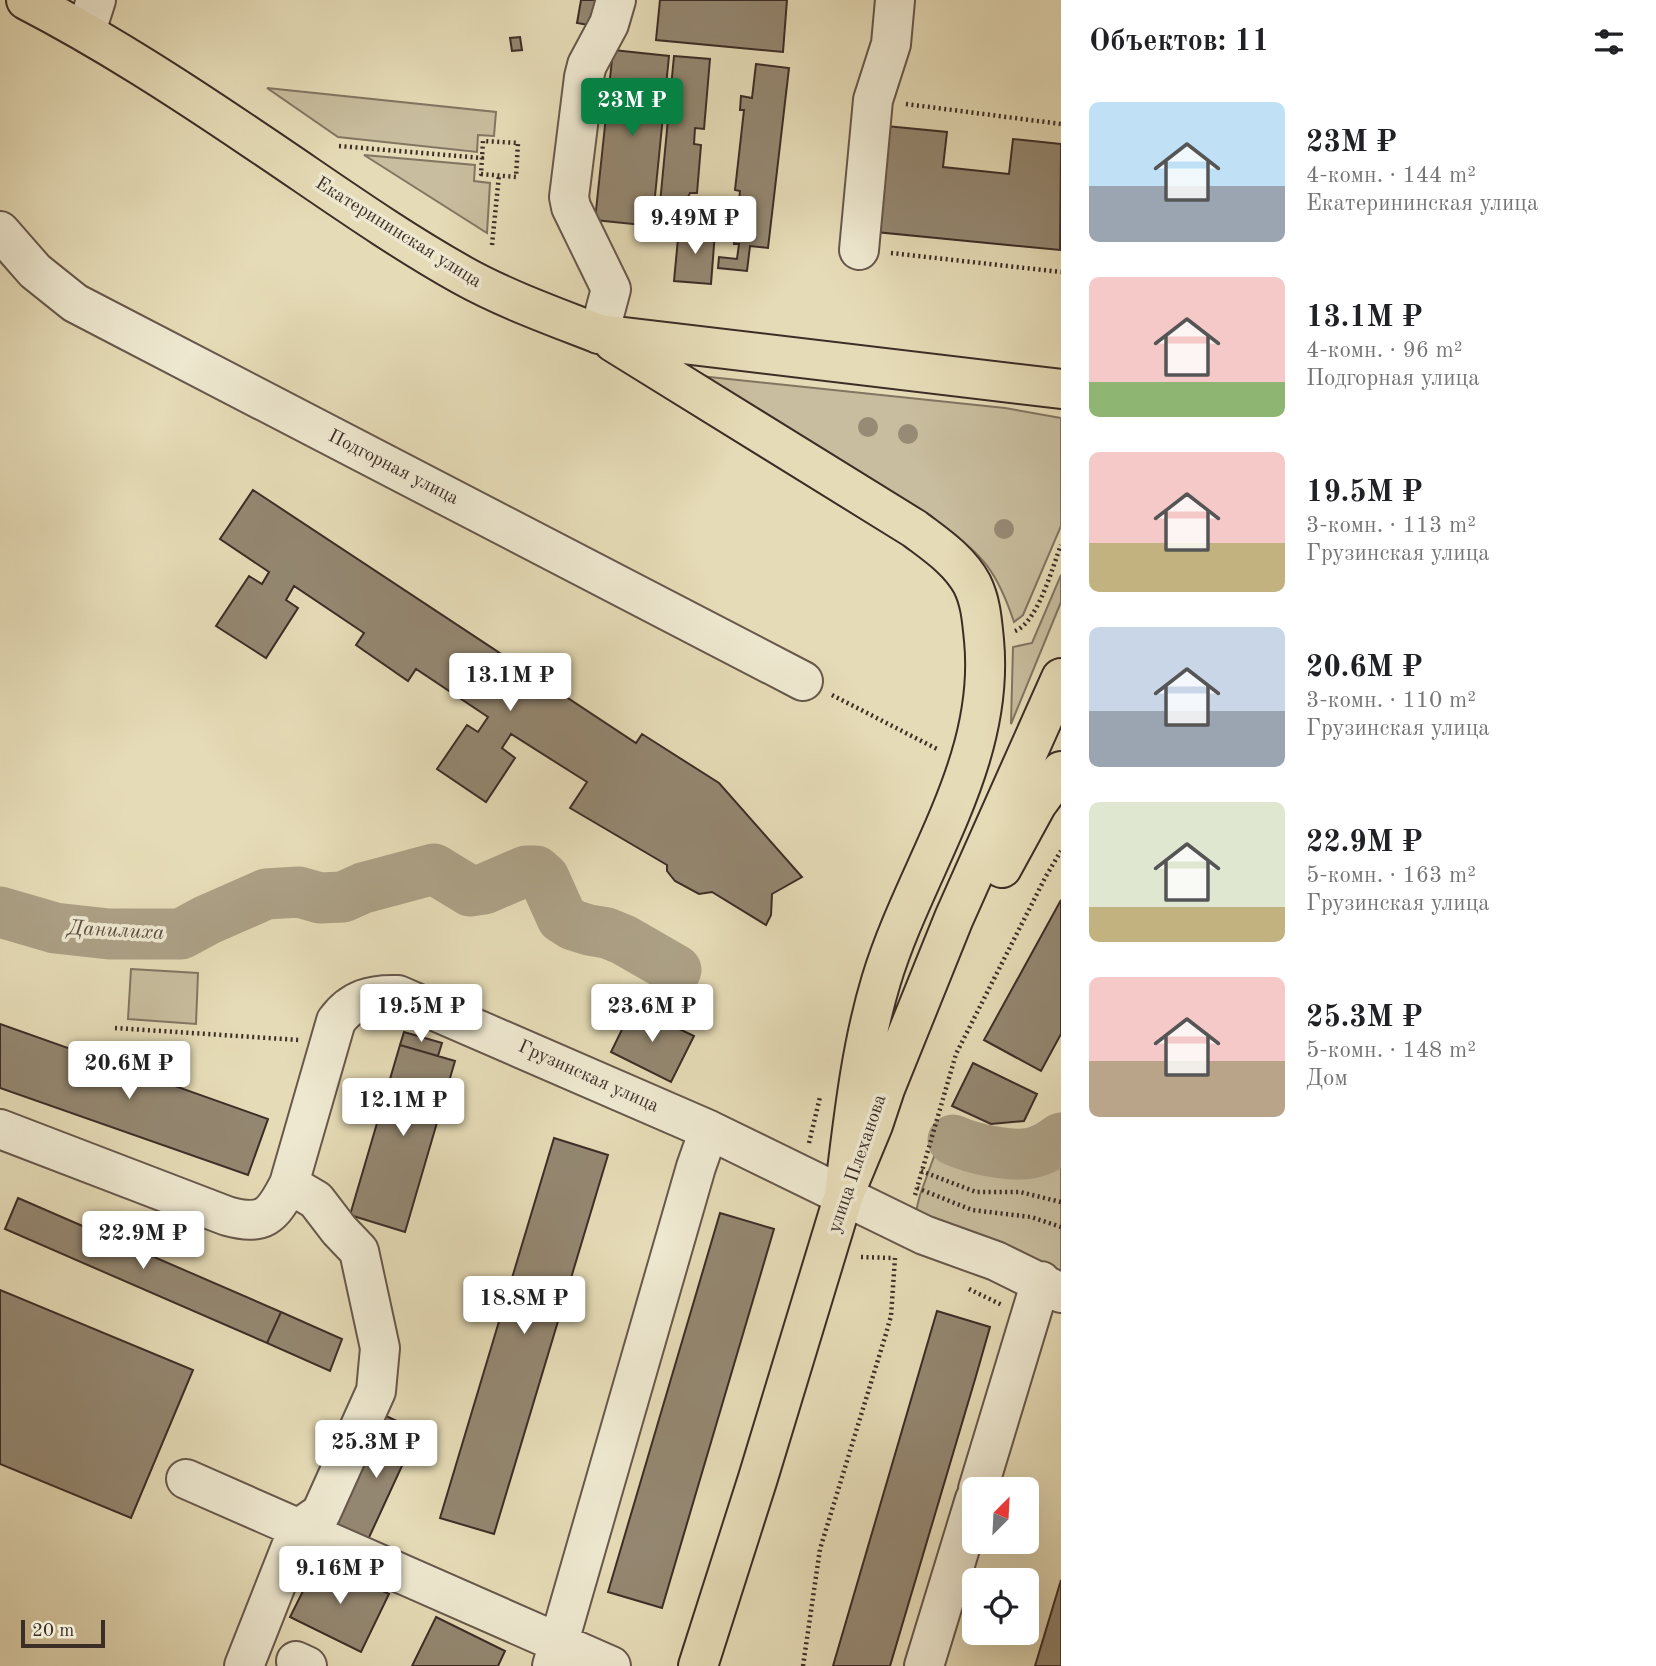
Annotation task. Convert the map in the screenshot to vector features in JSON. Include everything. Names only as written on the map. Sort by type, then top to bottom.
[{"type":"main road","name":"Екатерининская улица","points":[[26,0],[91,16],[154,73],[347,204],[453,270],[507,297],[599,334],[1061,388]]},
{"type":"main road","points":[[599,334],[915,529],[958,565],[972,584],[981,608],[985,647],[984,679],[974,744],[960,790],[904,917],[881,979],[860,1065],[854,1200]]},
{"type":"main road","name":"улица Плеханова","points":[[854,1200],[869,1137],[885,1088],[954,918],[1061,678]]},
{"type":"main road","points":[[698,1666],[726,1580],[797,1411],[854,1200],[988,899],[1023,828],[1057,784]]},
{"type":"street","points":[[599,334],[611,289],[575,216],[569,197],[587,65],[609,24],[616,0]]},
{"type":"street","points":[[859,250],[873,100],[891,44],[895,0]]},
{"type":"street","name":"Подгорная улица","points":[[0,231],[35,271],[75,303],[803,681]]},
{"type":"street","name":"Грузинская улица","points":[[0,1129],[237,1219],[259,1220],[269,1215],[279,1203],[289,1184],[333,1031],[344,1011],[366,997],[398,995],[709,1130],[924,1235],[996,1261],[1051,1287]]},
{"type":"street","points":[[555,1655],[692,1180],[709,1130]]},
{"type":"street","points":[[244,1666],[298,1529],[321,1513],[376,1391],[380,1348],[359,1251],[316,1200],[289,1184]]},
{"type":"street","points":[[982,1477],[1029,1319],[1051,1287]]},
{"type":"street","points":[[186,1479],[298,1529],[555,1655],[611,1666]]},
{"type":"street","points":[[924,1666],[962,1542]]},
{"type":"path","points":[[873,100],[1061,124]]},
{"type":"path","points":[[483,141],[518,143],[516,177],[481,174],[482,158],[483,141]]},
{"type":"path","points":[[339,146],[482,158]]},
{"type":"path","points":[[492,245],[499,175]]},
{"type":"path","points":[[859,250],[1061,272]]},
{"type":"path","points":[[1007,630],[1017,632],[1032,615],[1061,545]]},
{"type":"path","points":[[803,681],[939,750]]},
{"type":"path","points":[[912,1206],[956,1055],[1045,876],[1061,851]]},
{"type":"path","points":[[115,1028],[298,1040],[333,1031]]},
{"type":"path","points":[[921,1171],[976,1192],[1020,1192],[1061,1202]]},
{"type":"path","points":[[917,1188],[972,1210],[1031,1217],[1061,1227]]},
{"type":"path","points":[[861,1256],[908,1261]]},
{"type":"path","points":[[803,1666],[820,1549],[891,1316],[895,1258]]},
{"type":"path","points":[[959,1284],[1029,1319]]},
{"type":"shaded area","points":[[267,88],[496,112],[494,136],[478,135],[477,152],[338,137]]},
{"type":"shaded area","points":[[364,155],[475,165],[474,181],[490,183],[487,233]]},
{"type":"shaded area","points":[[681,374],[1005,408],[1061,418],[1061,526],[1023,615],[1014,622],[1008,604],[987,565],[940,523],[714,390]]},
{"type":"shaded area","points":[[1061,575],[1061,602],[1011,724],[1013,647],[1032,643]]},
{"type":"shaded area","points":[[131,969],[198,973],[196,1024],[128,1019]]},
{"type":"shaded area","points":[[1061,1120],[1061,1284],[915,1215],[939,1143],[993,1158],[1052,1128]]},
{"type":"building","points":[[581,0],[605,0],[600,27],[577,23]]},
{"type":"building","points":[[660,0],[787,0],[783,52],[656,40]]},
{"type":"building","points":[[520,37],[522,50],[512,51],[510,38]]},
{"type":"building","points":[[613,50],[669,56],[652,226],[595,220]]},
{"type":"building","points":[[674,56],[710,59],[704,129],[695,128],[694,144],[701,145],[697,193],[690,193],[678,216],[659,214]]},
{"type":"building","points":[[756,64],[789,68],[768,248],[750,246],[747,271],[718,268],[719,257],[737,259],[739,244],[734,244],[740,191],[735,190],[744,110],[740,110],[741,96],[752,98]]},
{"type":"building","points":[[886,126],[947,132],[943,167],[1009,174],[1013,139],[1061,144],[1060,250],[876,232]]},
{"type":"building","points":[[679,228],[715,232],[711,284],[674,281]]},
{"type":"building","points":[[253,490],[636,743],[642,734],[719,783],[802,877],[772,894],[771,915],[766,925],[712,892],[699,894],[675,881],[667,871],[667,865],[570,808],[587,782],[511,734],[502,748],[515,758],[486,802],[437,769],[467,725],[478,732],[488,717],[416,669],[408,681],[356,645],[364,633],[294,586],[286,600],[298,608],[266,658],[216,626],[249,576],[262,584],[269,572],[220,539]]},
{"type":"building","points":[[1061,900],[1061,1034],[1041,1071],[984,1040]]},
{"type":"building","points":[[633,1007],[694,1036],[671,1082],[611,1052]]},
{"type":"building","points":[[0,1024],[268,1119],[248,1175],[0,1088]]},
{"type":"building","points":[[404,1032],[442,1043],[438,1056],[400,1045]]},
{"type":"building","points":[[400,1045],[455,1061],[405,1232],[350,1215]]},
{"type":"building","points":[[973,1063],[1037,1094],[1024,1121],[991,1124],[952,1106]]},
{"type":"building","points":[[554,1138],[608,1155],[494,1534],[440,1518]]},
{"type":"building","points":[[18,1198],[281,1312],[267,1343],[5,1229]]},
{"type":"building","points":[[720,1213],[774,1229],[662,1608],[608,1592]]},
{"type":"building","points":[[0,1290],[193,1370],[131,1518],[0,1464]]},
{"type":"building","points":[[937,1311],[990,1327],[976,1376],[890,1666],[833,1666]]},
{"type":"building","points":[[281,1312],[342,1339],[330,1371],[267,1343]]},
{"type":"building","points":[[386,1416],[418,1431],[366,1544],[333,1529]]},
{"type":"building","points":[[319,1559],[389,1594],[361,1652],[290,1617]]},
{"type":"building","points":[[1061,1580],[1061,1666],[1035,1666]]},
{"type":"building","points":[[436,1617],[505,1651],[498,1666],[412,1666]]},
{"type":"waterway","name":"Данилиха","points":[[0,912],[55,928],[109,934],[181,934],[266,894],[299,892],[320,898],[343,897],[363,888],[434,869],[470,891],[484,889],[526,871],[536,871],[544,878],[562,918],[573,925],[624,940],[676,970]]},
{"type":"waterway","name":"Данилиха","points":[[953,1140],[992,1151],[1022,1154],[1043,1149],[1061,1138]]}]
